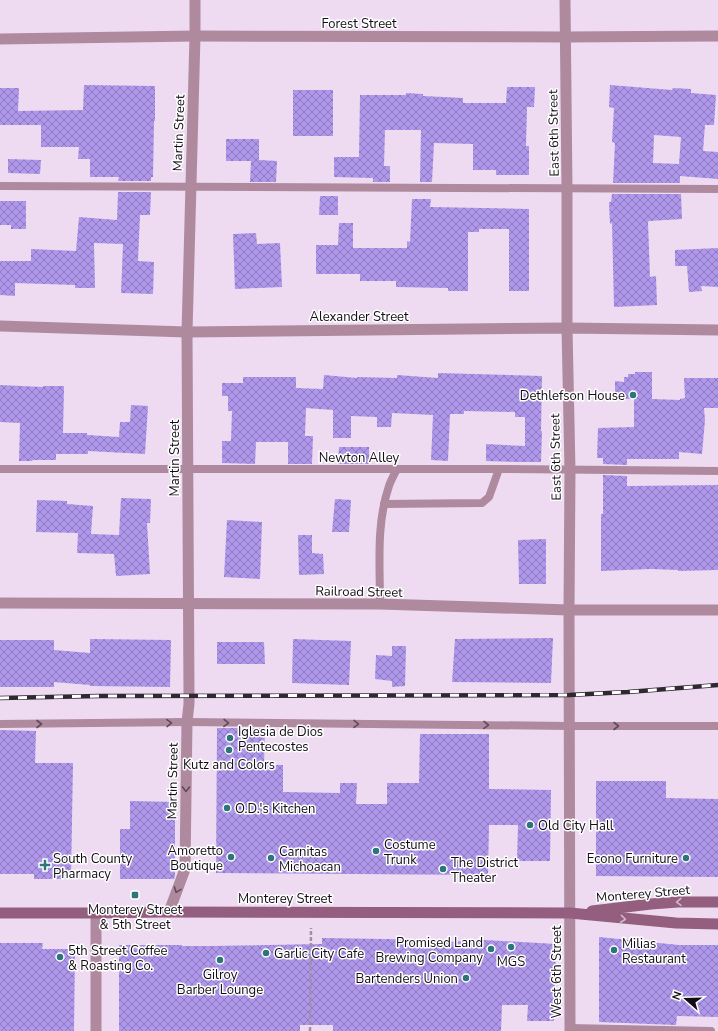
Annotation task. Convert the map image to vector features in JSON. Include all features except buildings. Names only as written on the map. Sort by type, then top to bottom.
[{"type":"main road","name":"Monterey Street","points":[[570,913],[651,904],[718,902]]},
{"type":"main road","name":"Monterey Street","points":[[0,913],[570,913],[676,923],[718,924]]},
{"type":"street","name":"Martin Street","points":[[168,912],[185,869],[186,722],[189,704],[187,332],[195,0]]},
{"type":"street","name":"East 6th Street","points":[[565,0],[568,188],[567,328],[570,470],[570,913]]},
{"type":"street","name":"Forest Street","points":[[0,39],[195,36],[718,36]]},
{"type":"street","name":"Alexander Street","points":[[0,326],[187,332],[567,328],[718,330]]},
{"type":"street","name":"Railroad Street","points":[[0,604],[380,604],[569,610],[718,610]]},
{"type":"street","points":[[96,913],[96,1031]]},
{"type":"street","name":"West 6th Street","points":[[570,913],[570,1029]]},
{"type":"lane","points":[[0,186],[718,189]]},
{"type":"lane","name":"Newton Alley","points":[[0,469],[499,469],[718,472]]},
{"type":"lane","points":[[380,604],[380,532],[384,504],[389,484],[397,469]]},
{"type":"lane","points":[[384,504],[482,503],[489,497],[499,469]]},
{"type":"lane","points":[[0,724],[186,722],[718,726]]},
{"type":"lane","points":[[570,1029],[711,1031]]},
{"type":"path","points":[[310,1031],[311,928]]},
{"type":"railway","points":[[0,698],[99,696],[569,695],[718,685]]},
{"type":"place","name":"Dethlefson House","points":[[633,395]]},
{"type":"place","name":"Iglesia de Dios Pentecostes","points":[[230,738]]},
{"type":"place","name":"Kutz and Colors","points":[[229,750]]},
{"type":"place","name":"O.D.'s Kitchen","points":[[227,808]]},
{"type":"place","name":"Old City Hall","points":[[530,825]]},
{"type":"place","name":"Costume Trunk","points":[[376,851]]},
{"type":"place","name":"Amoretto Boutique","points":[[231,857]]},
{"type":"place","name":"Carnitas Michoacan","points":[[271,858]]},
{"type":"place","name":"Econo Furniture","points":[[686,858]]},
{"type":"place","name":"South County Pharmacy","points":[[45,865]]},
{"type":"place","name":"The District Theater","points":[[443,869]]},
{"type":"place","name":"Monterey Street & 5th Street","points":[[135,895]]},
{"type":"place","name":"MGS","points":[[511,947]]},
{"type":"place","name":"Promised Land Brewing Company","points":[[491,949]]},
{"type":"place","name":"Milias Restaurant","points":[[614,950]]},
{"type":"place","name":"Garlic City Cafe","points":[[266,953]]},
{"type":"place","name":"5th Street Coffee & Roasting Co.","points":[[60,957]]},
{"type":"place","name":"Gilroy Barber Lounge","points":[[220,960]]},
{"type":"place","name":"Bartenders Union","points":[[466,978]]}]
